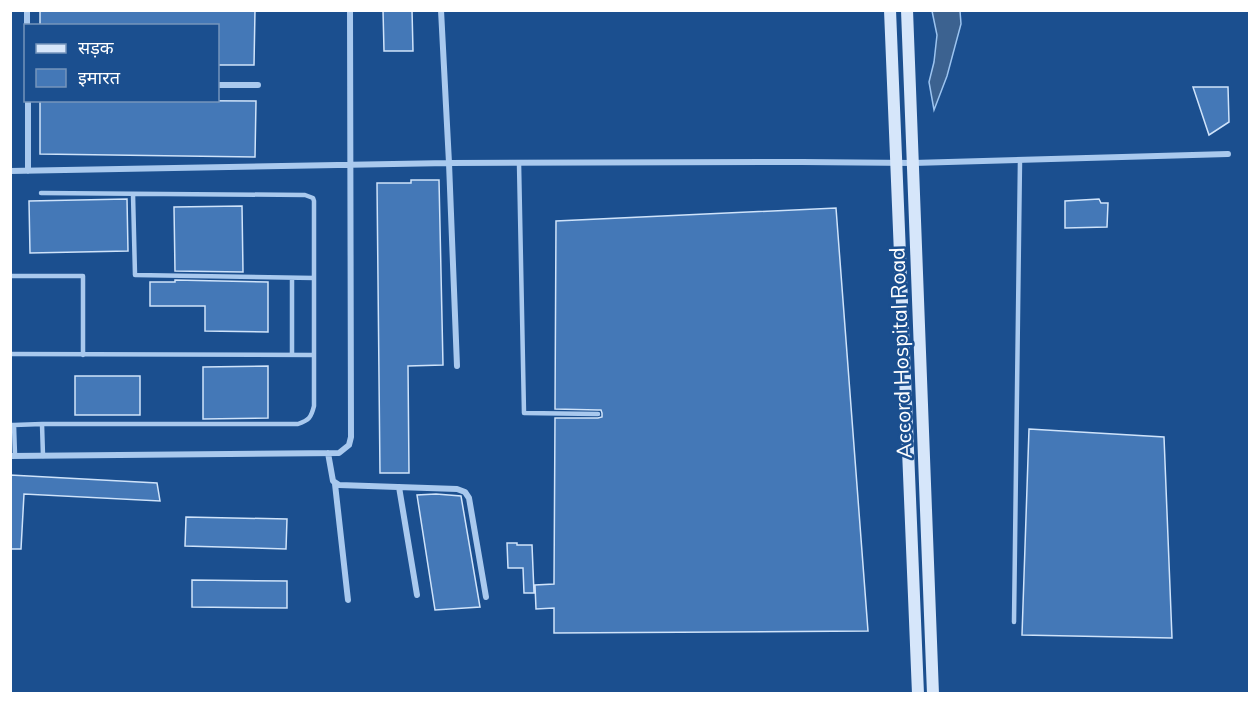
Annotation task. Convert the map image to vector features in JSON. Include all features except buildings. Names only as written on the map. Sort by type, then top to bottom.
[{"type":"street","points":[[13,455],[339,453],[349,445],[351,437],[350,10]]},
{"type":"street","points":[[441,10],[457,366]]},
{"type":"street","points":[[890,10],[918,693]]},
{"type":"street","name":"Accord Hospital Road","points":[[907,10],[933,693]]},
{"type":"street","points":[[219,85],[258,85]]},
{"type":"street","points":[[28,102],[28,171]]},
{"type":"street","points":[[10,171],[449,164],[912,163],[1228,154]]},
{"type":"street","points":[[328,453],[335,484],[348,600]]},
{"type":"street","points":[[335,484],[458,489],[465,492],[469,498],[486,597]]},
{"type":"street","points":[[399,487],[417,595]]},
{"type":"lane","points":[[1014,622],[1020,160]]},
{"type":"lane","points":[[519,164],[524,413],[598,414]]},
{"type":"lane","points":[[13,455],[12,424],[298,424],[308,420],[314,406],[313,198],[310,196],[41,193]]},
{"type":"lane","points":[[133,194],[135,275],[314,278]]},
{"type":"lane","points":[[10,276],[83,276],[83,354]]},
{"type":"lane","points":[[292,278],[292,355]]},
{"type":"lane","points":[[10,354],[314,355]]},
{"type":"lane","points":[[42,424],[43,456]]},
{"type":"water","points":[[932,11],[960,11],[961,24],[947,76],[934,110],[929,82],[937,35]]}]
